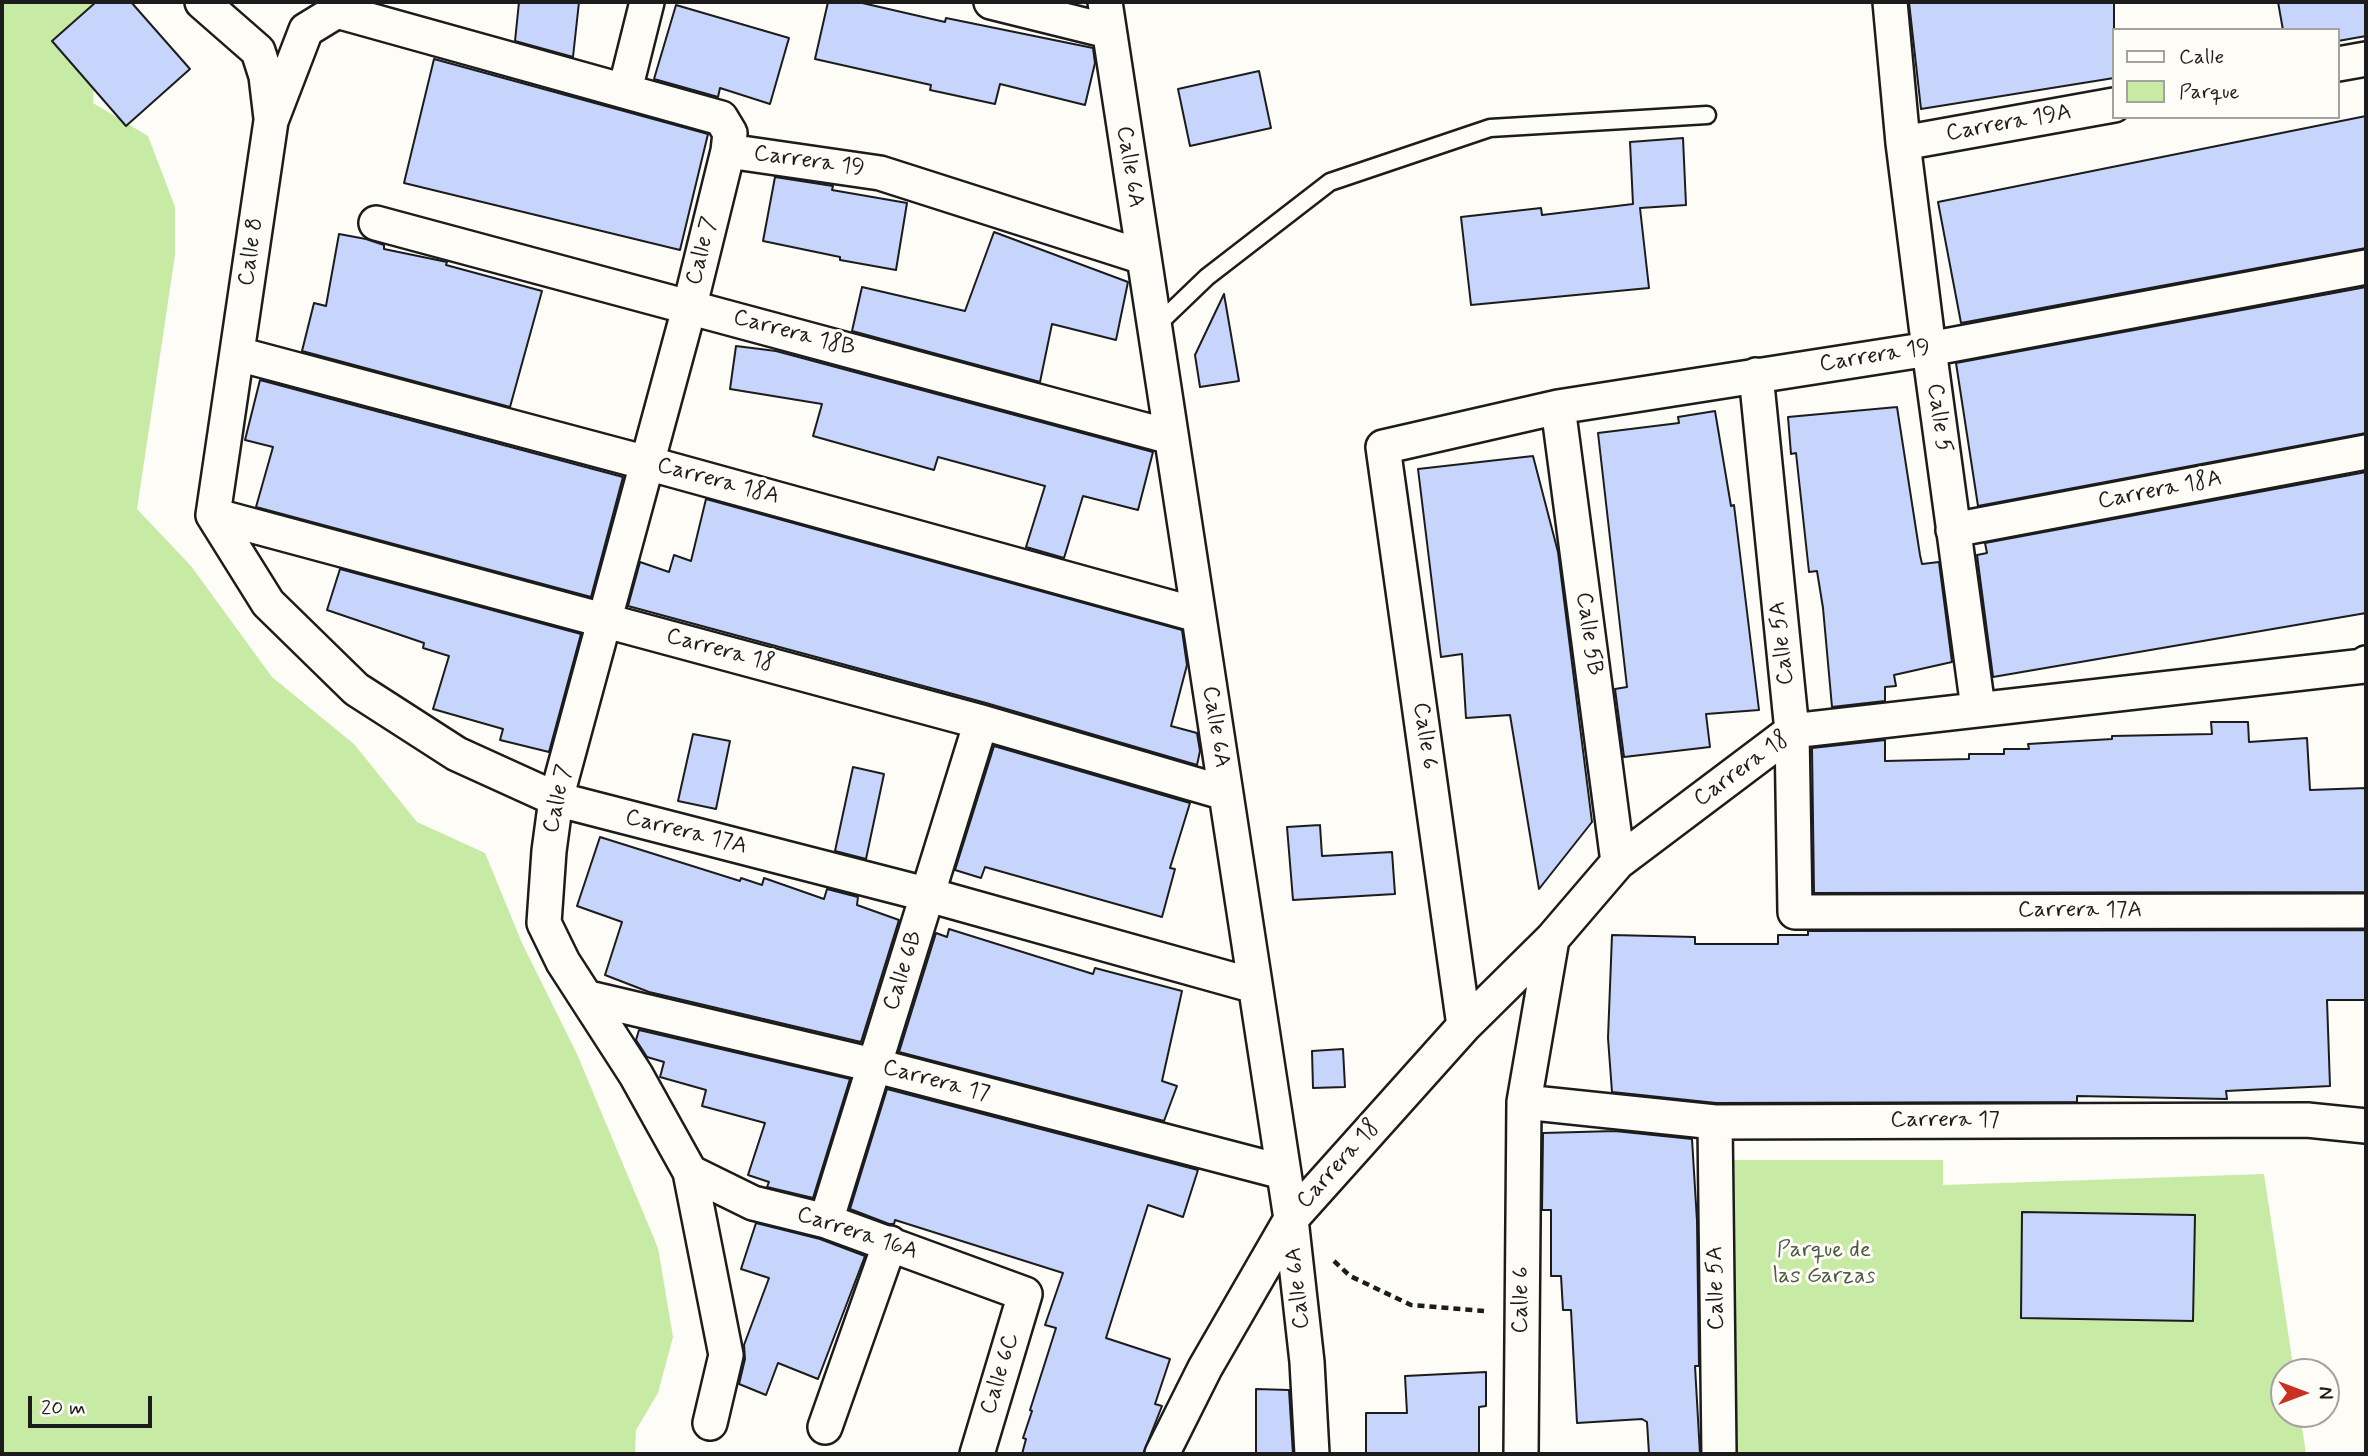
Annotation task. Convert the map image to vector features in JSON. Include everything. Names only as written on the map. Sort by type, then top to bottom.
[{"type":"street","points":[[202,2],[258,51],[266,76],[271,121]]},
{"type":"street","points":[[625,90],[647,2]]},
{"type":"street","points":[[991,2],[1107,16]]},
{"type":"street","name":"Calle 5","points":[[1890,2],[1903,143],[1978,708]]},
{"type":"street","name":"Calle 8","points":[[213,515],[271,121],[306,30],[337,11]]},
{"type":"street","name":"Carrera 19","points":[[337,11],[721,118],[730,133],[728,151],[880,173],[1143,257]]},
{"type":"street","name":"Calle 6A","points":[[1107,16],[1291,1219],[1307,1362],[1312,1454]]},
{"type":"street","points":[[2340,64],[2366,59]]},
{"type":"street","name":"Carrera 19A","points":[[1903,143],[2112,105]]},
{"type":"street","name":"Calle 7","points":[[710,1423],[726,1354],[690,1172],[589,998],[563,962],[544,923],[556,799],[690,305],[728,151]]},
{"type":"street","name":"Carrera 18B","points":[[376,223],[690,305],[1171,437]]},
{"type":"street","name":"Carrera 19","points":[[1383,447],[1558,407],[1929,349],[2366,267]]},
{"type":"street","name":"Carrera 18A","points":[[237,354],[647,463],[1198,615]]},
{"type":"street","name":"Calle 5A","points":[[1756,374],[1792,731],[1795,912]]},
{"type":"street","name":"Calle 5B","points":[[1558,407],[1618,862]]},
{"type":"street","name":"Calle 6","points":[[1383,447],[1464,1026]]},
{"type":"street","name":"Carrera 18A","points":[[1953,530],[2366,452]]},
{"type":"street","name":"Carrera 18","points":[[213,515],[981,722],[1225,793]]},
{"type":"street","name":"Carrera 17A","points":[[213,515],[268,603],[356,689],[457,754],[556,799],[929,895],[1255,986]]},
{"type":"street","name":"Carrera 18","points":[[1291,1219],[1464,1026],[1552,939],[1618,862],[1792,731],[1978,708],[2365,667]]},
{"type":"street","name":"Calle 6B","points":[[826,1221],[981,722]]},
{"type":"street","name":"Carrera 17A","points":[[1795,912],[2366,911]]},
{"type":"street","name":"Calle 6","points":[[1521,1454],[1524,1102],[1552,939]]},
{"type":"street","name":"Carrera 17","points":[[589,998],[873,1066],[1283,1172]]},
{"type":"street","name":"Carrera 17","points":[[1524,1102],[1714,1122],[2307,1119],[2366,1126]]},
{"type":"street","name":"Calle 5A","points":[[1714,1122],[1719,1454]]},
{"type":"street","name":"Carrera 16A","points":[[690,1172],[753,1203],[826,1221],[1025,1294]]},
{"type":"street","points":[[1162,1454],[1205,1368],[1291,1219]]},
{"type":"street","points":[[825,1427],[890,1243]]},
{"type":"street","name":"Calle 6C","points":[[977,1454],[1025,1294]]},
{"type":"lane","points":[[1154,327],[1206,278],[1329,182],[1490,128],[1707,115]]},
{"type":"path","points":[[1291,1219],[1350,1276],[1411,1305],[1522,1314]]},
{"type":"green space","points":[[2,2],[112,2],[97,32],[93,103],[148,136],[175,207],[175,255],[137,509],[191,566],[272,677],[354,744],[417,822],[485,853],[522,943],[577,1054],[658,1248],[673,1337],[658,1393],[636,1430],[635,1454],[2,1454]]},
{"type":"green space","name":"Parque de las Garzas","points":[[1732,1160],[1943,1160],[1943,1185],[2264,1174],[2292,1358],[2270,1358],[2270,1428],[2302,1428],[2306,1454],[1725,1454]]},
{"type":"building","points":[[96,2],[131,2],[190,69],[126,126],[52,41]]},
{"type":"building","points":[[519,2],[579,2],[573,57],[515,41]]},
{"type":"building","points":[[828,2],[858,2],[945,22],[946,18],[1093,48],[1095,63],[1085,105],[1000,84],[995,104],[930,90],[931,85],[815,59]]},
{"type":"building","points":[[1909,2],[2114,2],[2112,78],[1921,109]]},
{"type":"building","points":[[2278,2],[2366,2],[2366,36],[2340,41],[2340,28],[2283,28]]},
{"type":"building","points":[[676,5],[789,38],[770,104],[720,88],[718,97],[654,79]]},
{"type":"building","points":[[434,59],[708,134],[680,250],[404,183]]},
{"type":"building","points":[[1259,71],[1271,128],[1190,146],[1178,89]]},
{"type":"building","points":[[2366,116],[2366,248],[1961,323],[1938,202]]},
{"type":"building","points":[[1683,138],[1686,205],[1640,208],[1649,288],[1471,305],[1461,217],[1541,208],[1542,215],[1633,204],[1630,142]]},
{"type":"building","points":[[775,177],[833,186],[832,190],[907,203],[896,270],[840,260],[840,257],[763,241]]},
{"type":"building","points":[[994,232],[1128,282],[1116,340],[1052,324],[1040,382],[852,331],[862,287],[965,311]]},
{"type":"building","points":[[339,234],[366,239],[384,245],[384,249],[447,262],[446,265],[542,291],[510,407],[302,351],[314,303],[326,306]]},
{"type":"building","points":[[2366,287],[2366,433],[1978,506],[1956,363]]},
{"type":"building","points":[[1224,294],[1239,381],[1200,387],[1195,355]]},
{"type":"building","points":[[736,346],[776,351],[1153,452],[1138,510],[1083,496],[1064,558],[1026,547],[1045,486],[938,457],[934,470],[813,436],[822,404],[730,389]]},
{"type":"building","points":[[260,380],[623,477],[591,597],[256,507],[273,447],[245,440]]},
{"type":"building","points":[[1897,407],[1920,555],[1922,564],[1939,562],[1952,662],[1894,675],[1896,686],[1885,687],[1885,701],[1832,707],[1823,608],[1817,571],[1809,572],[1796,453],[1791,454],[1788,417]]},
{"type":"building","points":[[1715,411],[1731,506],[1734,505],[1759,710],[1706,714],[1710,747],[1624,757],[1615,689],[1627,687],[1598,433],[1679,423],[1678,417]]},
{"type":"building","points":[[1533,456],[1558,552],[1592,822],[1539,889],[1510,715],[1466,718],[1462,654],[1441,657],[1418,469]]},
{"type":"building","points":[[2366,472],[2366,613],[1993,677],[1977,555],[1987,553],[1985,543]]},
{"type":"building","points":[[706,499],[1182,630],[1187,665],[1171,726],[1197,733],[1200,751],[1197,765],[986,703],[628,606],[640,562],[669,572],[674,555],[691,561]]},
{"type":"building","points":[[340,569],[581,634],[549,752],[500,740],[503,729],[433,709],[449,656],[423,648],[424,643],[327,610]]},
{"type":"building","points":[[2211,722],[2248,722],[2249,742],[2307,738],[2310,790],[2366,788],[2366,892],[1814,893],[1812,748],[1885,740],[1885,761],[1969,759],[1969,754],[2004,754],[2004,749],[2029,749],[2028,744],[2112,739],[2112,736],[2212,734]]},
{"type":"building","points":[[693,734],[730,741],[716,809],[678,801]]},
{"type":"building","points":[[994,746],[1190,803],[1170,868],[1175,869],[1162,917],[985,867],[981,878],[955,870]]},
{"type":"building","points":[[853,767],[884,774],[866,859],[835,851]]},
{"type":"building","points":[[1320,825],[1322,856],[1392,852],[1395,894],[1293,900],[1287,827]]},
{"type":"building","points":[[600,837],[740,881],[741,878],[762,885],[764,878],[824,899],[827,889],[858,897],[857,905],[899,920],[861,1042],[649,992],[605,975],[622,922],[577,906]]},
{"type":"building","points":[[949,929],[1093,974],[1095,968],[1182,991],[1162,1081],[1177,1086],[1164,1121],[899,1052],[936,933],[947,937]]},
{"type":"building","points":[[2366,930],[2365,1000],[2327,1000],[2330,1086],[2226,1091],[2227,1099],[2077,1096],[2077,1102],[1716,1103],[1612,1092],[1608,1038],[1612,935],[1695,937],[1695,944],[1778,944],[1778,935],[1808,935],[1808,931]]},
{"type":"building","points":[[639,1030],[850,1079],[813,1198],[767,1187],[769,1182],[748,1175],[765,1123],[702,1106],[706,1090],[660,1077],[664,1062],[647,1057],[636,1040]]},
{"type":"building","points":[[1343,1049],[1345,1087],[1313,1088],[1312,1051]]},
{"type":"building","points":[[887,1089],[1198,1170],[1183,1217],[1148,1205],[1106,1338],[1170,1359],[1155,1404],[1162,1406],[1143,1454],[1022,1454],[1026,1439],[1023,1438],[1032,1411],[1030,1410],[1056,1328],[1045,1325],[1063,1273],[895,1220],[894,1224],[889,1224],[850,1209]]},
{"type":"building","points":[[1615,1131],[1692,1139],[1697,1221],[1699,1366],[1695,1366],[1700,1454],[1649,1454],[1647,1422],[1642,1419],[1577,1423],[1571,1310],[1563,1310],[1561,1276],[1551,1276],[1551,1210],[1542,1210],[1543,1133]]},
{"type":"building","points":[[2022,1212],[2195,1215],[2193,1321],[2021,1318]]},
{"type":"building","points":[[756,1223],[820,1239],[865,1256],[818,1379],[778,1363],[766,1395],[739,1384],[745,1359],[744,1345],[769,1278],[741,1269]]},
{"type":"building","points":[[1486,1372],[1486,1406],[1479,1407],[1479,1454],[1366,1454],[1366,1413],[1407,1413],[1405,1376]]},
{"type":"building","points":[[1256,1389],[1289,1390],[1293,1454],[1256,1454]]}]
